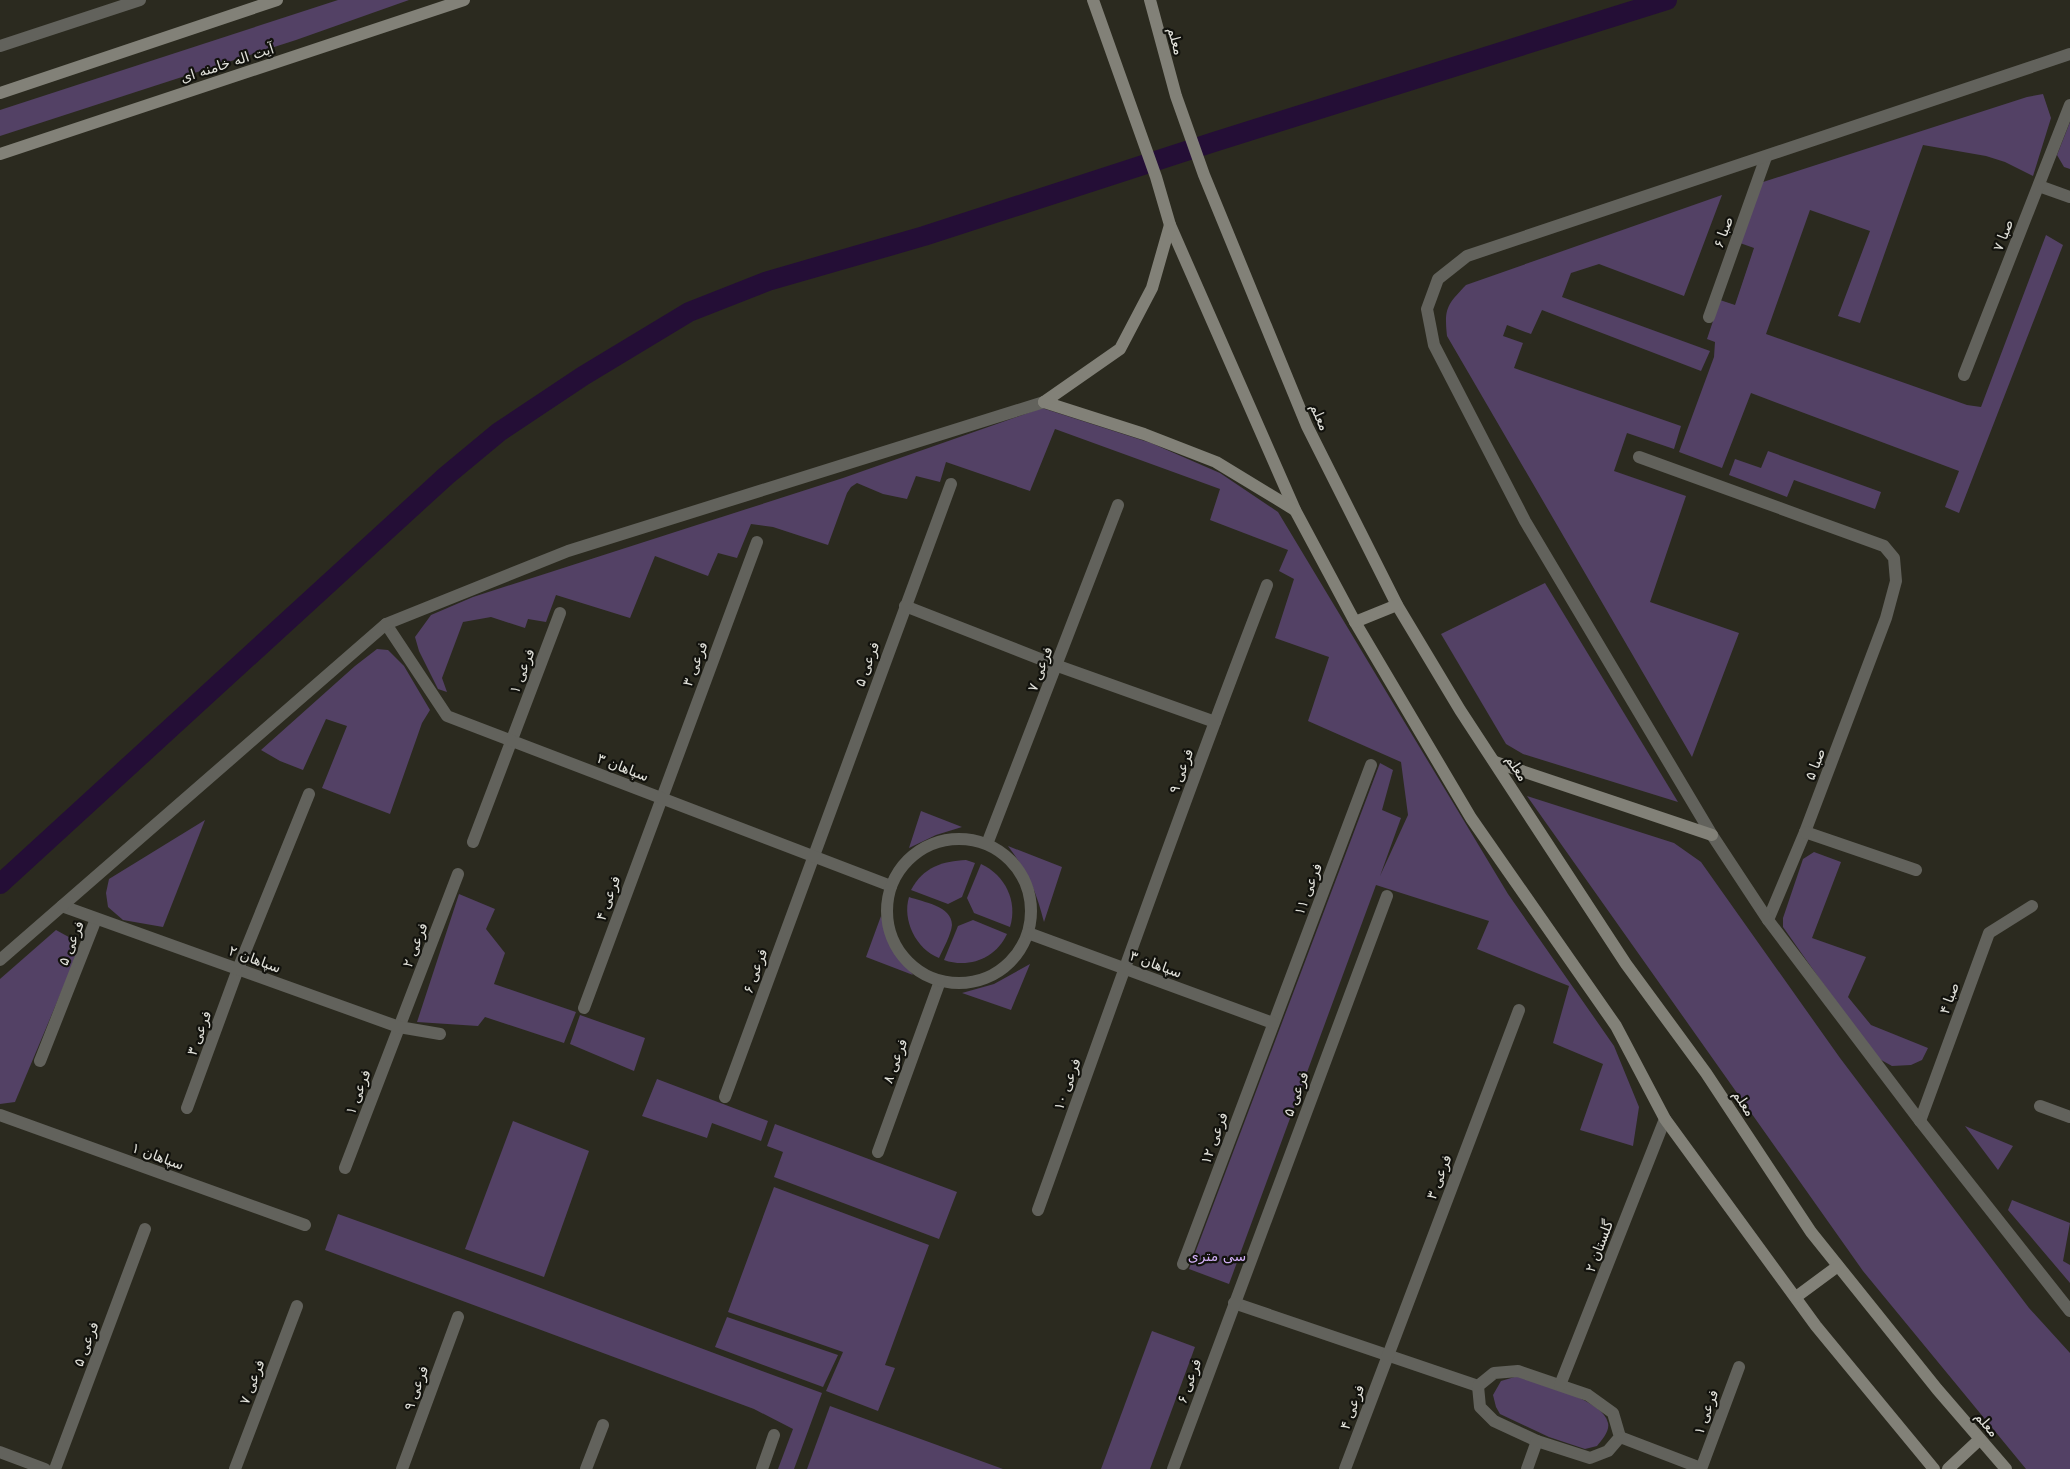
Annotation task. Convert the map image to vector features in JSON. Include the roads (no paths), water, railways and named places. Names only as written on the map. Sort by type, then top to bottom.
[{"type":"main road","points":[[0,93],[276,0]]},
{"type":"main road","name":"آیت اله خامنه ای","points":[[0,154],[464,0]]},
{"type":"main road","points":[[1093,0],[1134,113],[1170,225],[1295,510],[1355,622],[1471,818],[1616,1026],[1665,1119],[1816,1326],[1934,1469]]},
{"type":"main road","name":"معلم","points":[[1150,0],[1176,96],[1204,175],[1307,426],[1398,605],[1460,710],[1626,964],[1706,1073],[1811,1232],[1937,1389],[2006,1469]]},
{"type":"main road","points":[[1044,402],[1120,349],[1152,288],[1170,225]]},
{"type":"main road","points":[[1044,402],[1144,434],[1216,462],[1295,510]]},
{"type":"main road","points":[[1355,622],[1398,605]]},
{"type":"main road","points":[[1495,762],[1712,835]]},
{"type":"main road","points":[[1796,1297],[1838,1266]]},
{"type":"main road","points":[[1948,1469],[1980,1439]]},
{"type":"street","points":[[0,46],[140,0]]},
{"type":"street","points":[[2070,54],[1467,256],[1438,279],[1427,309],[1434,345],[1525,521],[1712,835],[1768,920],[1920,1121],[2070,1311]]},
{"type":"street","name":"صبا ۷","points":[[1964,375],[2070,105]]},
{"type":"street","name":"صبا ۶","points":[[1709,317],[1766,157]]},
{"type":"street","points":[[2038,186],[2070,197]]},
{"type":"street","points":[[0,960],[386,624],[568,551],[1044,402]]},
{"type":"street","name":"صبا ۵","points":[[1639,457],[1884,546],[1894,558],[1896,581],[1886,618],[1805,832],[1768,920]]},
{"type":"street","name":"فرعی ۵","points":[[812,855],[951,484]]},
{"type":"street","name":"فرعی ۷","points":[[987,844],[1058,666],[1118,505]]},
{"type":"street","name":"فرعی ۳","points":[[661,797],[757,542]]},
{"type":"street","name":"فرعی ۹","points":[[1124,968],[1267,585]]},
{"type":"street","points":[[905,606],[1058,666],[1215,722]]},
{"type":"street","name":"فرعی ۱","points":[[511,741],[560,613]]},
{"type":"street","name":"سپاهان ۳","points":[[386,624],[447,716],[891,886]]},
{"type":"street","points":[[474,842],[511,741]]},
{"type":"street","name":"فرعی ۱۱","points":[[1273,1023],[1371,765]]},
{"type":"street","points":[[238,969],[309,794]]},
{"type":"street","name":"فرعی ۴","points":[[584,1008],[661,797]]},
{"type":"street","points":[[1805,832],[1916,870]]},
{"type":"street","points":[[964,838],[987,844],[1006,855],[1020,871],[1029,891],[1032,912],[1028,934],[1018,953],[1002,969],[983,979],[961,984],[940,981],[918,971],[901,954],[890,933],[887,910],[891,886],[902,866],[920,850],[941,840],[964,838]]},
{"type":"street","name":"فرعی ۶","points":[[725,1097],[812,855]]},
{"type":"street","name":"فرعی ۲","points":[[399,1027],[458,874]]},
{"type":"street","name":"فرعی ۵","points":[[1234,1303],[1387,896]]},
{"type":"street","name":"سپاهان ۲","points":[[62,906],[399,1027],[440,1034]]},
{"type":"street","name":"صبا ۴","points":[[1920,1121],[1989,933],[2032,906]]},
{"type":"street","name":"فرعی ۵","points":[[40,1061],[96,919]]},
{"type":"street","name":"سپاهان ۳","points":[[1028,934],[1273,1023]]},
{"type":"street","name":"فرعی ۱۰","points":[[1038,1210],[1124,968]]},
{"type":"street","name":"فرعی ۳","points":[[187,1108],[238,969]]},
{"type":"street","name":"فرعی ۸","points":[[878,1152],[940,981]]},
{"type":"street","name":"فرعی ۳","points":[[1387,1355],[1520,1010]]},
{"type":"street","name":"فرعی ۱۲","points":[[1183,1264],[1273,1023]]},
{"type":"street","name":"فرعی ۱","points":[[345,1168],[399,1027]]},
{"type":"street","points":[[2040,1106],[2070,1117]]},
{"type":"street","name":"سپاهان ۱","points":[[0,1116],[306,1225]]},
{"type":"street","name":"گلستان ۲","points":[[1560,1385],[1665,1119]]},
{"type":"street","name":"فرعی ۵","points":[[55,1469],[146,1229]]},
{"type":"street","points":[[1234,1303],[1478,1386]]},
{"type":"street","name":"فرعی ۶","points":[[1172,1469],[1234,1303]]},
{"type":"street","name":"فرعی ۷","points":[[234,1469],[297,1306]]},
{"type":"street","name":"فرعی ۹","points":[[402,1469],[458,1317]]},
{"type":"street","name":"فرعی ۴","points":[[1345,1469],[1387,1355]]},
{"type":"street","name":"فرعی ۱","points":[[1701,1469],[1739,1367]]},
{"type":"street","points":[[1478,1386],[1494,1373],[1518,1371],[1588,1395],[1613,1413],[1620,1437]]},
{"type":"street","points":[[1478,1386],[1480,1407],[1494,1421],[1536,1441],[1590,1458],[1608,1451],[1620,1437]]},
{"type":"street","points":[[586,1469],[603,1425]]},
{"type":"street","points":[[762,1469],[774,1435]]},
{"type":"street","points":[[1620,1437],[1701,1469]]},
{"type":"street","points":[[1526,1469],[1536,1441]]},
{"type":"street","points":[[0,1452],[45,1469]]},
{"type":"waterway","points":[[0,884],[446,476],[499,432],[583,376],[689,312],[768,281],[924,236],[1214,142],[1667,0]]},
{"type":"park label","name":"سی متری","points":[[1217,1256]]}]
